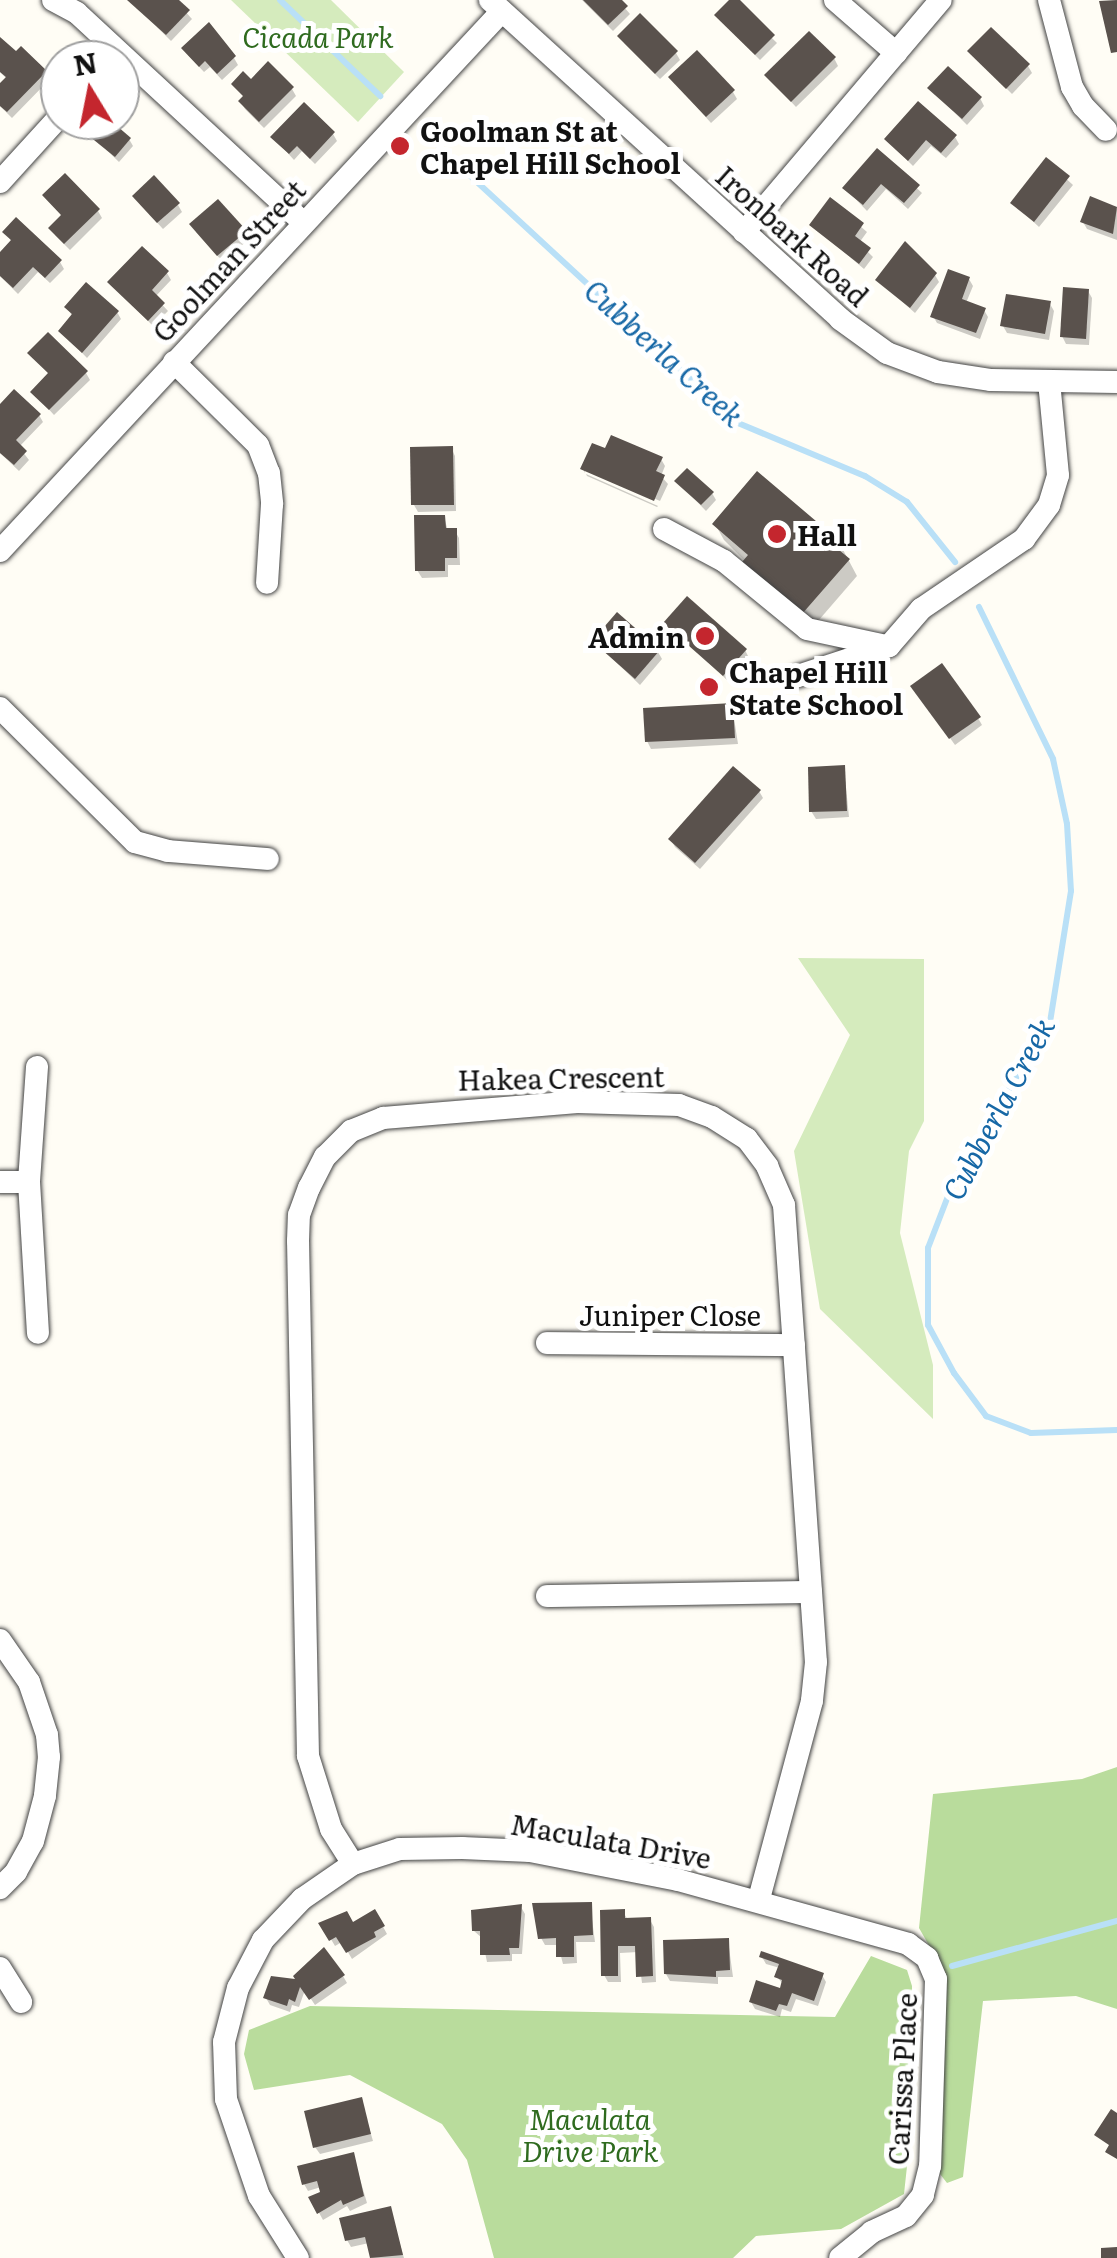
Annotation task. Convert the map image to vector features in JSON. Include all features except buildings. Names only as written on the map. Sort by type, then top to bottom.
[{"type":"street","points":[[53,0],[76,13],[100,40]]},
{"type":"street","points":[[835,0],[896,54]]},
{"type":"street","points":[[744,232],[941,0]]},
{"type":"street","points":[[1050,0],[1072,87],[1083,106],[1106,130]]},
{"type":"street","name":"Goolman Street","points":[[0,552],[496,6]]},
{"type":"street","name":"Ironbark Road","points":[[496,6],[840,319],[887,353],[938,372],[1049,382],[1117,382]]},
{"type":"street","points":[[140,78],[303,222]]},
{"type":"street","points":[[0,182],[40,138]]},
{"type":"street","points":[[174,362],[258,445],[268,473],[272,504],[267,583]]},
{"type":"street","points":[[798,676],[888,646],[921,609],[1024,539],[1049,505],[1058,475],[1049,382]]},
{"type":"street","points":[[664,528],[724,561],[806,628],[888,646]]},
{"type":"street","points":[[0,708],[135,842],[168,851],[268,860]]},
{"type":"street","points":[[38,1066],[29,1182],[38,1333]]},
{"type":"street","name":"Hakea Crescent","points":[[353,1864],[332,1829],[308,1756],[299,1215],[325,1156],[352,1132],[383,1118],[418,1112],[647,1102],[678,1105],[712,1117],[747,1139],[768,1166],[784,1204],[816,1662],[812,1701],[759,1899]]},
{"type":"street","points":[[0,1182],[29,1182]]},
{"type":"street","name":"Juniper Close","points":[[547,1343],[794,1345]]},
{"type":"street","points":[[547,1596],[812,1592]]},
{"type":"street","points":[[0,1640],[29,1682],[47,1734],[50,1757],[46,1796],[33,1840],[16,1872],[0,1888]]},
{"type":"street","name":"Maculata Drive","points":[[298,2258],[259,2196],[241,2153],[226,2098],[224,2042],[238,1988],[263,1940],[302,1900],[353,1864],[400,1849],[530,1852],[759,1899],[908,1944],[927,1958],[936,1979]]},
{"type":"street","points":[[0,1968],[21,2002]]},
{"type":"street","name":"Carissa Place","points":[[840,2258],[858,2241],[906,2216],[922,2195],[930,2166],[936,1979]]},
{"type":"green space","name":"Cicada Park","points":[[231,0],[331,0],[404,72],[358,122]]},
{"type":"green space","points":[[798,958],[924,959],[924,1121],[909,1151],[900,1233],[933,1365],[933,1419],[820,1309],[794,1151],[850,1035]]},
{"type":"green space","points":[[1117,1767],[1117,2009],[1076,1996],[983,2001],[963,2177],[947,2183],[940,2174],[947,1977],[919,1928],[933,1794],[1082,1779]]},
{"type":"green space","name":"Maculata Drive Park","points":[[871,1956],[907,1970],[912,1986],[912,2120],[904,2194],[841,2229],[756,2236],[733,2258],[494,2258],[467,2160],[442,2124],[350,2075],[254,2090],[244,2054],[249,2030],[310,2006],[835,2017]]},
{"type":"waterway","name":"Cubberla Creek","points":[[280,0],[380,96]]},
{"type":"waterway","name":"Cubberla Creek","points":[[439,147],[738,423],[865,476],[907,502],[955,562]]},
{"type":"waterway","name":"Cubberla Creek","points":[[979,607],[1053,759],[1067,824],[1071,891],[1050,1022],[955,1178],[928,1248],[928,1325],[954,1373],[986,1416],[1031,1433],[1117,1430]]},
{"type":"waterway","points":[[952,1966],[1117,1921]]},
{"type":"place","name":"Goolman St at Chapel Hill School","points":[[400,146]]},
{"type":"place","name":"Hall","points":[[777,534]]},
{"type":"place","name":"Admin","points":[[705,636]]},
{"type":"place","name":"Chapel Hill State School","points":[[709,687]]}]
